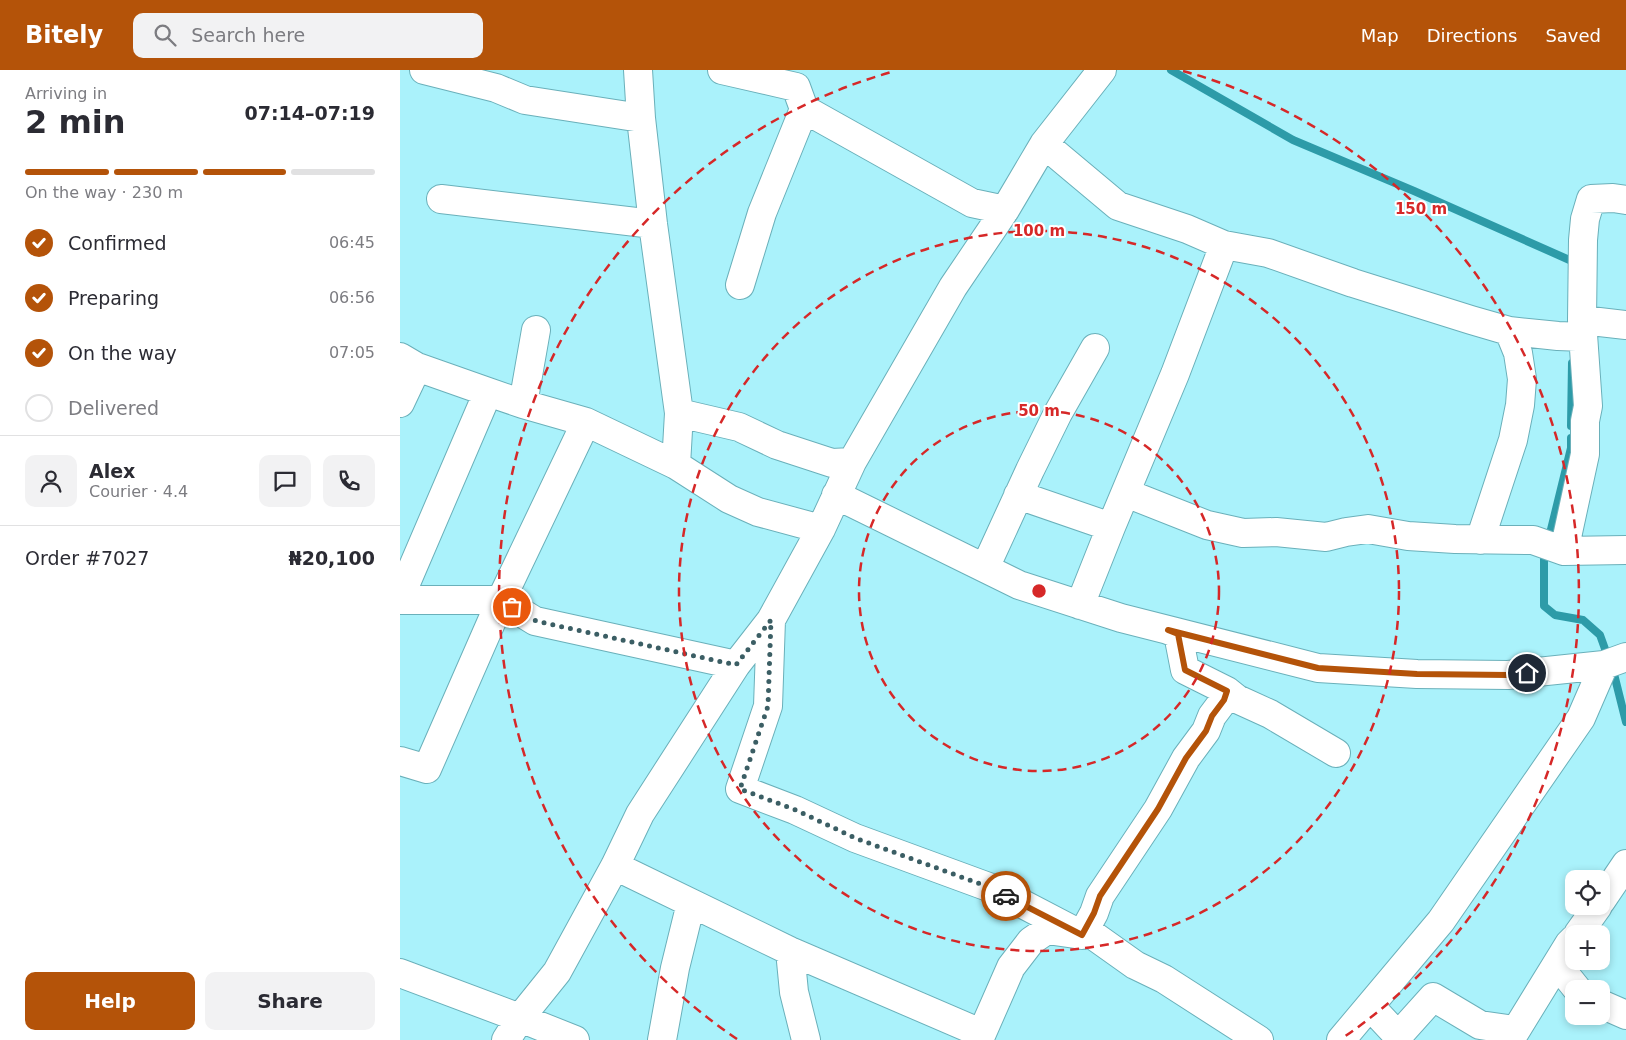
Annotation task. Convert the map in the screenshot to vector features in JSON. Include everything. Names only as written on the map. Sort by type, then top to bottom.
[{"type":"street","points":[[424,70],[496,88],[525,100],[641,118]]},
{"type":"street","points":[[638,70],[641,118],[653,224],[679,414],[676,465]]},
{"type":"street","points":[[722,70],[796,87],[804,109],[972,204],[1005,210]]},
{"type":"street","points":[[506,1040],[520,1018],[557,972],[615,866],[640,814],[736,665],[771,620],[821,529],[852,462],[953,287],[1005,210],[1044,144],[1102,70]]},
{"type":"street","points":[[740,285],[762,213],[804,109]]},
{"type":"street","points":[[1044,144],[1118,206],[1186,229],[1224,245],[1268,253],[1353,283],[1509,331],[1574,331],[1626,325]]},
{"type":"street","points":[[1564,551],[1586,454],[1585,421],[1588,406],[1574,331],[1585,219],[1591,199],[1613,198],[1626,200]]},
{"type":"street","points":[[441,199],[653,224]]},
{"type":"street","points":[[1080,605],[1175,374],[1224,245]]},
{"type":"street","points":[[523,404],[536,330]]},
{"type":"street","points":[[1480,540],[1513,440],[1520,405],[1522,379],[1518,353],[1509,331]]},
{"type":"street","points":[[985,568],[1058,414],[1094,348]]},
{"type":"street","points":[[400,403],[409,362],[523,404],[586,422],[676,465],[729,499],[758,512],[821,529]]},
{"type":"street","points":[[488,392],[400,598],[501,600],[536,621],[736,665]]},
{"type":"street","points":[[679,414],[739,427],[777,445],[832,463],[852,462]]},
{"type":"street","points":[[400,761],[427,769],[501,600],[586,422]]},
{"type":"street","points":[[1126,494],[1207,525],[1243,534],[1276,532],[1326,538],[1346,532],[1368,529],[1408,536],[1480,540],[1533,540],[1564,551],[1626,550]]},
{"type":"street","points":[[836,495],[1018,584],[1121,618],[1318,668],[1417,674],[1508,675],[1616,661]]},
{"type":"street","points":[[1018,495],[1111,527]]},
{"type":"street","points":[[771,620],[768,706],[740,789],[796,810],[855,838],[994,889],[1082,935]]},
{"type":"street","points":[[1168,630],[1178,634],[1185,670],[1227,691],[1237,699],[1270,714],[1336,753]]},
{"type":"street","points":[[1341,1040],[1441,921],[1544,772],[1616,661]]},
{"type":"street","points":[[1082,935],[1094,913],[1100,896],[1158,809],[1186,758],[1206,731],[1212,716],[1224,700],[1227,691]]},
{"type":"street","points":[[1610,888],[1626,864]]},
{"type":"street","points":[[615,866],[790,952],[978,1037]]},
{"type":"street","points":[[662,1040],[675,968],[691,904]]},
{"type":"street","points":[[978,1037],[1011,968],[1031,941],[1047,930],[1082,935],[1090,933],[1135,965],[1164,979],[1259,1040]]},
{"type":"street","points":[[1370,1006],[1398,1036],[1433,997],[1480,1025],[1513,1035],[1565,951]]},
{"type":"street","points":[[790,952],[794,992],[806,1040]]},
{"type":"street","points":[[1557,964],[1570,980]]},
{"type":"street","points":[[400,973],[575,1040]]},
{"type":"street","points":[[1610,1008],[1626,1015]]},
{"type":"street","points":[[950,1040],[978,1037]]},
{"type":"waterway","points":[[1171,70],[1293,140],[1574,262],[1574,266]]},
{"type":"waterway","points":[[1571,426],[1572,363]]},
{"type":"waterway","points":[[1571,438],[1571,448],[1544,558],[1544,606],[1555,615],[1583,620],[1600,635],[1614,674],[1626,722]]},
{"type":"way so far","points":[[512,607],[536,621],[736,665],[771,620],[768,706],[740,789],[796,810],[855,838],[994,889],[1006,896]]},
{"type":"route","points":[[1006,896],[1082,935],[1094,913],[1100,896],[1158,809],[1186,758],[1206,731],[1212,716],[1224,700],[1227,691],[1185,670],[1178,634],[1168,630],[1318,668],[1417,674],[1508,675],[1527,673]]}]
